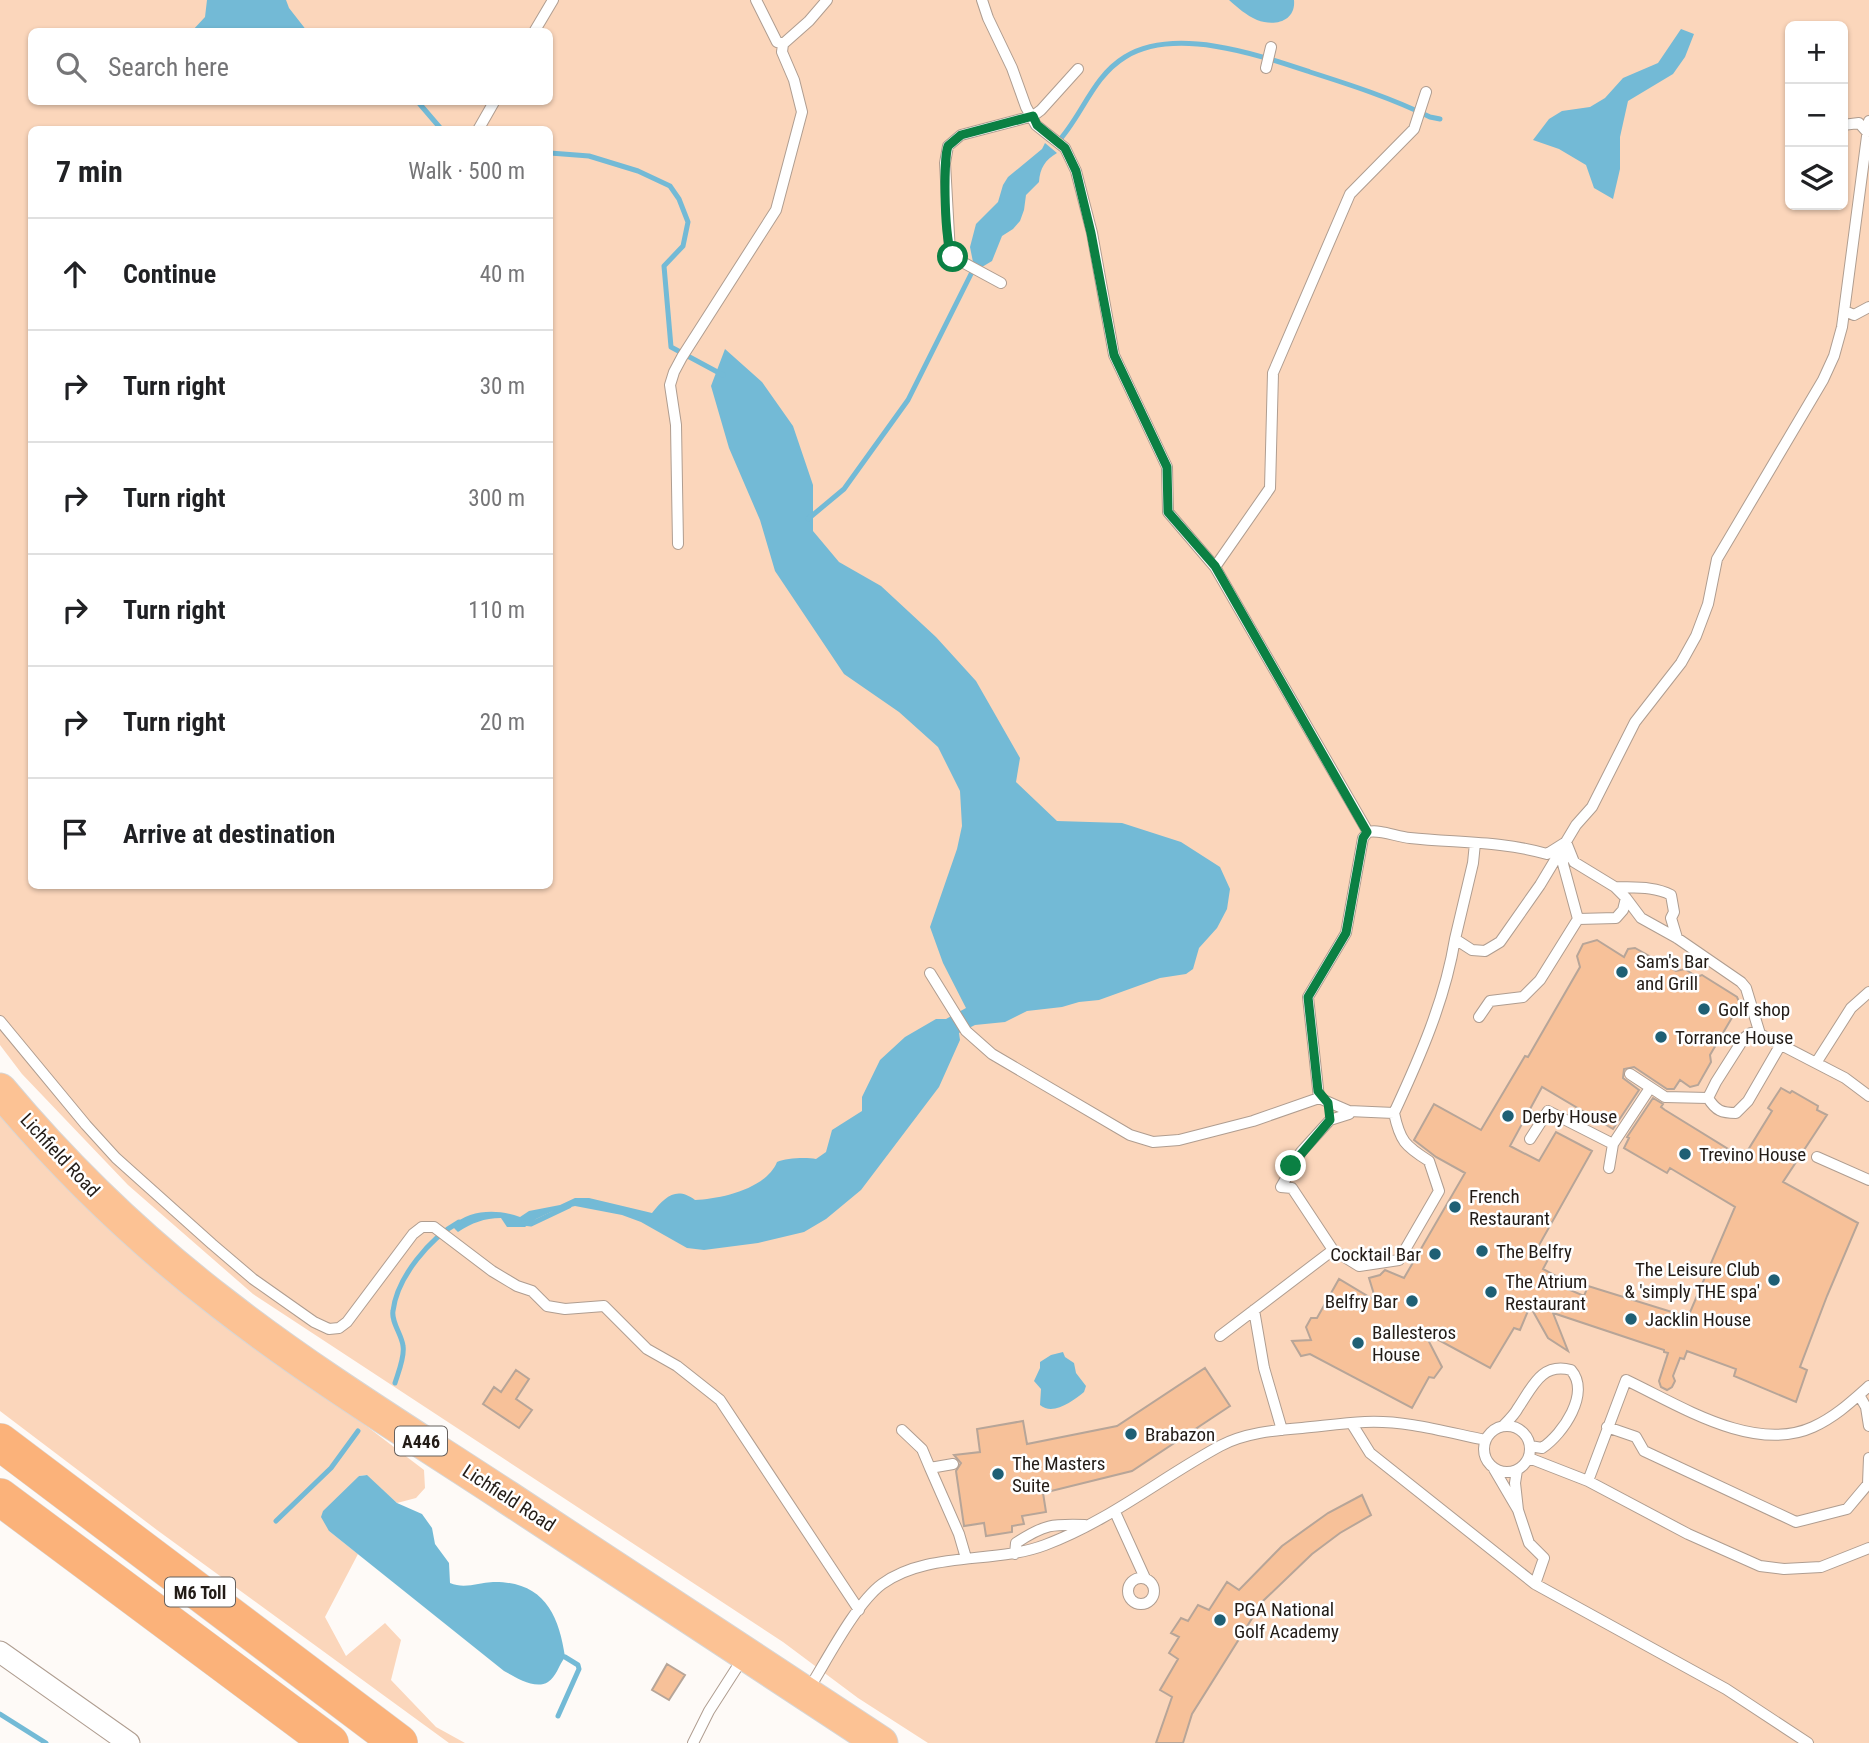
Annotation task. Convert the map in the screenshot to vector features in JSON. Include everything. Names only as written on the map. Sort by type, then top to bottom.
[{"type":"highway","name":"Lichfield Road","points":[[0,1090],[63,1161],[120,1217],[223,1305],[356,1398],[881,1743]]},
{"type":"highway","name":"M6 Toll","points":[[0,1442],[399,1743]]},
{"type":"highway","name":"M6 Toll","points":[[0,1497],[330,1743]]},
{"type":"street","points":[[0,1652],[129,1743]]},
{"type":"lane","points":[[536,28],[553,0]]},
{"type":"lane","points":[[678,544],[676,425],[670,385],[674,372],[690,344],[776,210],[802,113],[794,80],[756,0]]},
{"type":"lane","points":[[780,46],[809,21],[827,0]]},
{"type":"lane","points":[[982,0],[1026,107],[1037,125],[1070,155],[1082,191],[1114,355],[1167,467],[1168,512],[1215,566],[1367,832]]},
{"type":"lane","points":[[1266,68],[1271,47]]},
{"type":"lane","points":[[1001,282],[950,253],[945,163],[948,146],[961,135],[1033,116],[1078,69]]},
{"type":"lane","points":[[1215,566],[1270,488],[1273,373],[1350,194],[1413,129],[1426,92]]},
{"type":"lane","points":[[480,126],[492,105]]},
{"type":"lane","points":[[1455,939],[1472,950],[1485,951],[1500,942],[1541,885],[1576,825],[1592,807],[1635,722],[1682,663],[1696,636],[1707,604],[1717,559],[1824,380],[1835,356],[1842,327],[1850,313],[1866,123],[1848,125]]},
{"type":"lane","points":[[1850,313],[1869,307]]},
{"type":"lane","points":[[1330,1120],[1319,1098],[1308,997],[1346,933],[1363,838],[1367,832],[1375,830],[1400,837],[1513,846],[1547,854],[1566,842]]},
{"type":"lane","points":[[1479,1017],[1490,1001],[1523,998],[1540,980],[1578,919],[1566,842]]},
{"type":"lane","points":[[1349,1111],[1349,1114],[1330,1120],[1301,1152],[1281,1187],[1292,1188],[1333,1250],[1359,1266],[1399,1260],[1439,1191],[1429,1161],[1406,1146],[1398,1132],[1394,1113],[1412,1075],[1448,980],[1475,843]]},
{"type":"lane","points":[[1547,854],[1550,868]]},
{"type":"lane","points":[[1550,868],[1568,863],[1615,887],[1641,918],[1746,988],[1760,1034]]},
{"type":"lane","points":[[1615,887],[1650,888],[1671,895],[1674,912],[1671,918],[1676,939]]},
{"type":"lane","points":[[1616,918],[1623,911],[1626,898]]},
{"type":"lane","points":[[1578,919],[1641,918]]},
{"type":"lane","points":[[930,973],[966,1031],[992,1054],[1130,1135],[1153,1142],[1179,1140],[1227,1129],[1319,1098],[1349,1111],[1394,1113]]},
{"type":"lane","points":[[1816,1063],[1851,1008],[1869,992]]},
{"type":"lane","points":[[0,1021],[116,1157],[253,1279],[314,1322],[330,1329],[339,1328],[422,1227],[434,1227],[492,1271],[517,1286],[532,1291],[547,1306],[565,1309],[604,1306],[647,1349],[677,1366],[720,1400],[859,1610]]},
{"type":"lane","points":[[1708,1098],[1744,1038],[1751,1033],[1760,1034],[1781,1044],[1845,1078],[1869,1096]]},
{"type":"lane","points":[[1708,1098],[1722,1113],[1736,1113],[1748,1101],[1781,1044]]},
{"type":"lane","points":[[1630,1074],[1665,1097],[1708,1098]]},
{"type":"lane","points":[[1609,1168],[1613,1144],[1650,1088]]},
{"type":"lane","points":[[1530,1139],[1548,1111],[1613,1144]]},
{"type":"lane","points":[[1817,1157],[1869,1181]]},
{"type":"lane","points":[[1318,1261],[1324,1238]]},
{"type":"lane","points":[[1220,1336],[1333,1250]]},
{"type":"lane","points":[[1254,1310],[1264,1368],[1282,1430]]},
{"type":"lane","points":[[1504,1425],[1541,1375],[1555,1368],[1571,1370],[1577,1384],[1574,1408],[1548,1444],[1542,1448],[1530,1446]]},
{"type":"lane","points":[[1588,1481],[1626,1380],[1725,1427],[1764,1433],[1784,1433],[1811,1428],[1841,1411],[1869,1386]]},
{"type":"lane","points":[[1859,1395],[1866,1407],[1869,1426]]},
{"type":"lane","points":[[806,1694],[859,1610],[880,1586],[895,1575],[966,1558],[1015,1554],[1047,1545],[1115,1512],[1222,1445],[1256,1434],[1366,1422],[1413,1425],[1485,1440]]},
{"type":"lane","points":[[1352,1424],[1370,1453],[1386,1467],[1535,1584],[1726,1689],[1808,1743]]},
{"type":"lane","points":[[1494,1469],[1506,1473],[1517,1470],[1529,1458],[1530,1446],[1522,1430],[1504,1425],[1495,1428],[1485,1440],[1484,1454],[1518,1510],[1529,1543],[1544,1558],[1535,1584]]},
{"type":"lane","points":[[1607,1427],[1636,1437],[1644,1451],[1796,1522],[1847,1509],[1868,1484],[1869,1458]]},
{"type":"lane","points":[[902,1430],[922,1449],[966,1558]]},
{"type":"lane","points":[[1529,1458],[1588,1481],[1688,1534],[1760,1566],[1784,1569],[1821,1567],[1869,1548]]},
{"type":"lane","points":[[930,1468],[953,1464]]},
{"type":"lane","points":[[1517,1470],[1515,1483],[1518,1510]]},
{"type":"lane","points":[[1115,1512],[1145,1578]]},
{"type":"lane","points":[[1015,1554],[1016,1543],[1044,1527],[1058,1524],[1087,1525]]},
{"type":"lane","points":[[693,1743],[709,1712],[746,1655]]},
{"type":"shaded area","name":"The Belfry","points":[[0,0],[1869,0],[1869,1743],[928,1743],[858,1698],[783,1642],[253,1294],[128,1185],[22,1074],[0,1045]]},
{"type":"shaded area","points":[[0,1115],[41,1162],[120,1238],[424,1470],[425,1488],[416,1498],[397,1503],[366,1475],[359,1476],[329,1531],[358,1554],[325,1617],[346,1656],[385,1623],[401,1640],[391,1680],[436,1727],[465,1743],[449,1743],[157,1530],[0,1411]]},
{"type":"water","points":[[207,0],[286,0],[305,28],[195,28],[205,17]]},
{"type":"water","points":[[1229,0],[1294,0],[1294,7],[1288,17],[1271,23],[1253,18]]},
{"type":"water","points":[[1681,29],[1694,34],[1685,57],[1673,74],[1628,101],[1620,137],[1620,169],[1613,199],[1594,188],[1586,165],[1559,149],[1533,140],[1549,119],[1562,111],[1590,107],[1605,98],[1623,78],[1658,63]]},
{"type":"water","points":[[1045,143],[1057,153],[1046,162],[1039,182],[1026,195],[1020,221],[1002,236],[992,261],[982,267],[973,262],[970,247],[976,224],[998,202],[1008,177],[1042,149]]},
{"type":"water","points":[[725,349],[762,382],[793,426],[813,485],[813,531],[839,562],[881,586],[936,637],[976,681],[1020,758],[1016,782],[1057,821],[1122,823],[1181,842],[1220,867],[1230,889],[1227,909],[1217,928],[1199,948],[1193,969],[1186,974],[1160,978],[1099,1000],[1027,1011],[1005,1022],[975,1025],[959,1033],[960,1040],[939,1087],[861,1190],[826,1219],[804,1232],[758,1243],[704,1250],[687,1248],[641,1222],[622,1215],[575,1206],[551,1212],[525,1227],[507,1227],[501,1218],[495,1218],[478,1222],[458,1232],[452,1226],[467,1216],[494,1212],[520,1217],[529,1211],[560,1205],[575,1198],[589,1198],[652,1213],[671,1195],[682,1194],[695,1200],[729,1195],[753,1186],[771,1171],[777,1162],[796,1158],[816,1159],[826,1152],[832,1130],[862,1111],[862,1097],[880,1060],[905,1037],[936,1019],[946,1019],[966,1008],[943,963],[930,927],[957,849],[962,826],[960,791],[938,747],[899,712],[844,674],[775,571],[760,520],[729,448],[711,386]]},
{"type":"water","points":[[1063,1352],[1065,1357],[1074,1363],[1076,1373],[1086,1386],[1084,1392],[1069,1403],[1057,1408],[1045,1408],[1040,1405],[1041,1389],[1034,1381],[1040,1362]]},
{"type":"water","points":[[367,1475],[397,1503],[422,1514],[432,1528],[435,1544],[449,1563],[450,1583],[466,1586],[493,1582],[510,1583],[524,1587],[546,1603],[558,1627],[565,1657],[551,1680],[543,1684],[531,1684],[504,1671],[329,1531],[321,1517],[323,1511],[359,1476]]},
{"type":"building","points":[[1597,940],[1624,957],[1628,949],[1635,948],[1676,971],[1685,969],[1697,977],[1702,975],[1737,997],[1740,1004],[1710,1055],[1711,1062],[1698,1085],[1690,1087],[1680,1080],[1674,1089],[1667,1089],[1634,1067],[1624,1069],[1623,1078],[1639,1090],[1613,1129],[1542,1087],[1510,1146],[1539,1161],[1556,1132],[1592,1151],[1538,1247],[1551,1254],[1543,1269],[1560,1278],[1556,1284],[1584,1296],[1588,1286],[1688,1317],[1735,1207],[1670,1168],[1667,1173],[1624,1148],[1629,1138],[1627,1137],[1653,1098],[1663,1104],[1661,1107],[1665,1110],[1743,1158],[1772,1111],[1768,1108],[1781,1088],[1790,1093],[1792,1091],[1818,1106],[1817,1110],[1827,1115],[1783,1182],[1858,1223],[1800,1367],[1807,1370],[1796,1402],[1734,1376],[1736,1369],[1687,1351],[1684,1359],[1680,1358],[1672,1387],[1667,1390],[1661,1387],[1659,1381],[1668,1353],[1664,1350],[1553,1313],[1568,1351],[1548,1338],[1530,1306],[1520,1330],[1514,1328],[1490,1368],[1424,1332],[1442,1367],[1434,1378],[1429,1377],[1412,1408],[1310,1354],[1301,1356],[1292,1341],[1311,1340],[1306,1327],[1311,1318],[1317,1318],[1339,1279],[1376,1301],[1369,1278],[1380,1275],[1385,1270],[1404,1278],[1465,1173],[1436,1157],[1414,1140],[1434,1104],[1481,1130],[1525,1056],[1528,1057],[1580,967],[1577,956],[1583,944]]},
{"type":"building","points":[[1205,1368],[1230,1406],[1132,1471],[1043,1493],[1046,1512],[1022,1516],[1024,1524],[1012,1526],[1012,1532],[986,1536],[984,1523],[964,1526],[956,1471],[961,1463],[954,1455],[980,1452],[977,1429],[1023,1421],[1027,1444],[1117,1426]]},
{"type":"building","points":[[516,1370],[529,1379],[516,1399],[532,1410],[519,1428],[483,1404],[494,1387],[501,1392]]},
{"type":"building","name":"PGA National Golf Academy","points":[[1362,1495],[1371,1515],[1312,1554],[1263,1601],[1192,1714],[1183,1743],[1156,1743],[1172,1697],[1160,1690],[1178,1659],[1169,1653],[1179,1637],[1171,1633],[1181,1618],[1188,1621],[1198,1605],[1209,1610],[1227,1582],[1239,1590],[1282,1546],[1328,1513]]},
{"type":"building","points":[[667,1664],[685,1675],[669,1700],[652,1690]]},
{"type":"waterway","points":[[1056,144],[1104,75],[1114,65],[1145,48],[1168,44],[1217,46],[1267,58],[1356,87],[1440,119]]},
{"type":"waterway","points":[[421,105],[439,126]]},
{"type":"waterway","points":[[553,153],[589,156],[638,171],[670,186],[679,199],[688,222],[683,246],[664,266],[671,347],[723,375]]},
{"type":"waterway","points":[[808,519],[844,489],[908,400],[975,266]]},
{"type":"waterway","points":[[523,1223],[531,1224],[569,1206]]},
{"type":"waterway","points":[[395,1383],[403,1350],[393,1311],[401,1285],[426,1248],[459,1222]]},
{"type":"waterway","points":[[276,1521],[331,1468],[358,1431]]},
{"type":"waterway","points":[[558,1716],[579,1669],[578,1665],[565,1657]]},
{"type":"waterway","points":[[0,1714],[46,1743]]},
{"type":"place","name":"Sam's Bar and Grill","points":[[1622,972]]},
{"type":"place","name":"Golf shop","points":[[1704,1009]]},
{"type":"place","name":"Torrance House","points":[[1661,1037]]},
{"type":"place","name":"Derby House","points":[[1508,1116]]},
{"type":"place","name":"Trevino House","points":[[1685,1154]]},
{"type":"place","name":"French Restaurant","points":[[1455,1207]]},
{"type":"place","name":"The Belfry","points":[[1482,1251]]},
{"type":"place","name":"Cocktail Bar","points":[[1435,1254]]},
{"type":"place","name":"The Leisure Club & 'simply THE spa'","points":[[1774,1280]]},
{"type":"place","name":"The Atrium Restaurant","points":[[1491,1292]]},
{"type":"place","name":"Belfry Bar","points":[[1412,1301]]},
{"type":"place","name":"Jacklin House","points":[[1631,1319]]},
{"type":"place","name":"Ballesteros House","points":[[1358,1343]]},
{"type":"place","name":"Brabazon","points":[[1131,1434]]},
{"type":"place","name":"The Masters Suite","points":[[998,1474]]},
{"type":"place","name":"PGA National Golf Academy","points":[[1220,1620]]},
{"type":"route","points":[[953,257],[948,246],[947,226],[945,163],[948,146],[961,135],[1033,116],[1037,125],[1065,148],[1076,171],[1091,233],[1114,355],[1167,467],[1168,512],[1215,566],[1367,832],[1363,838],[1346,933],[1308,997],[1318,1091],[1328,1103],[1330,1120],[1291,1166]]}]
